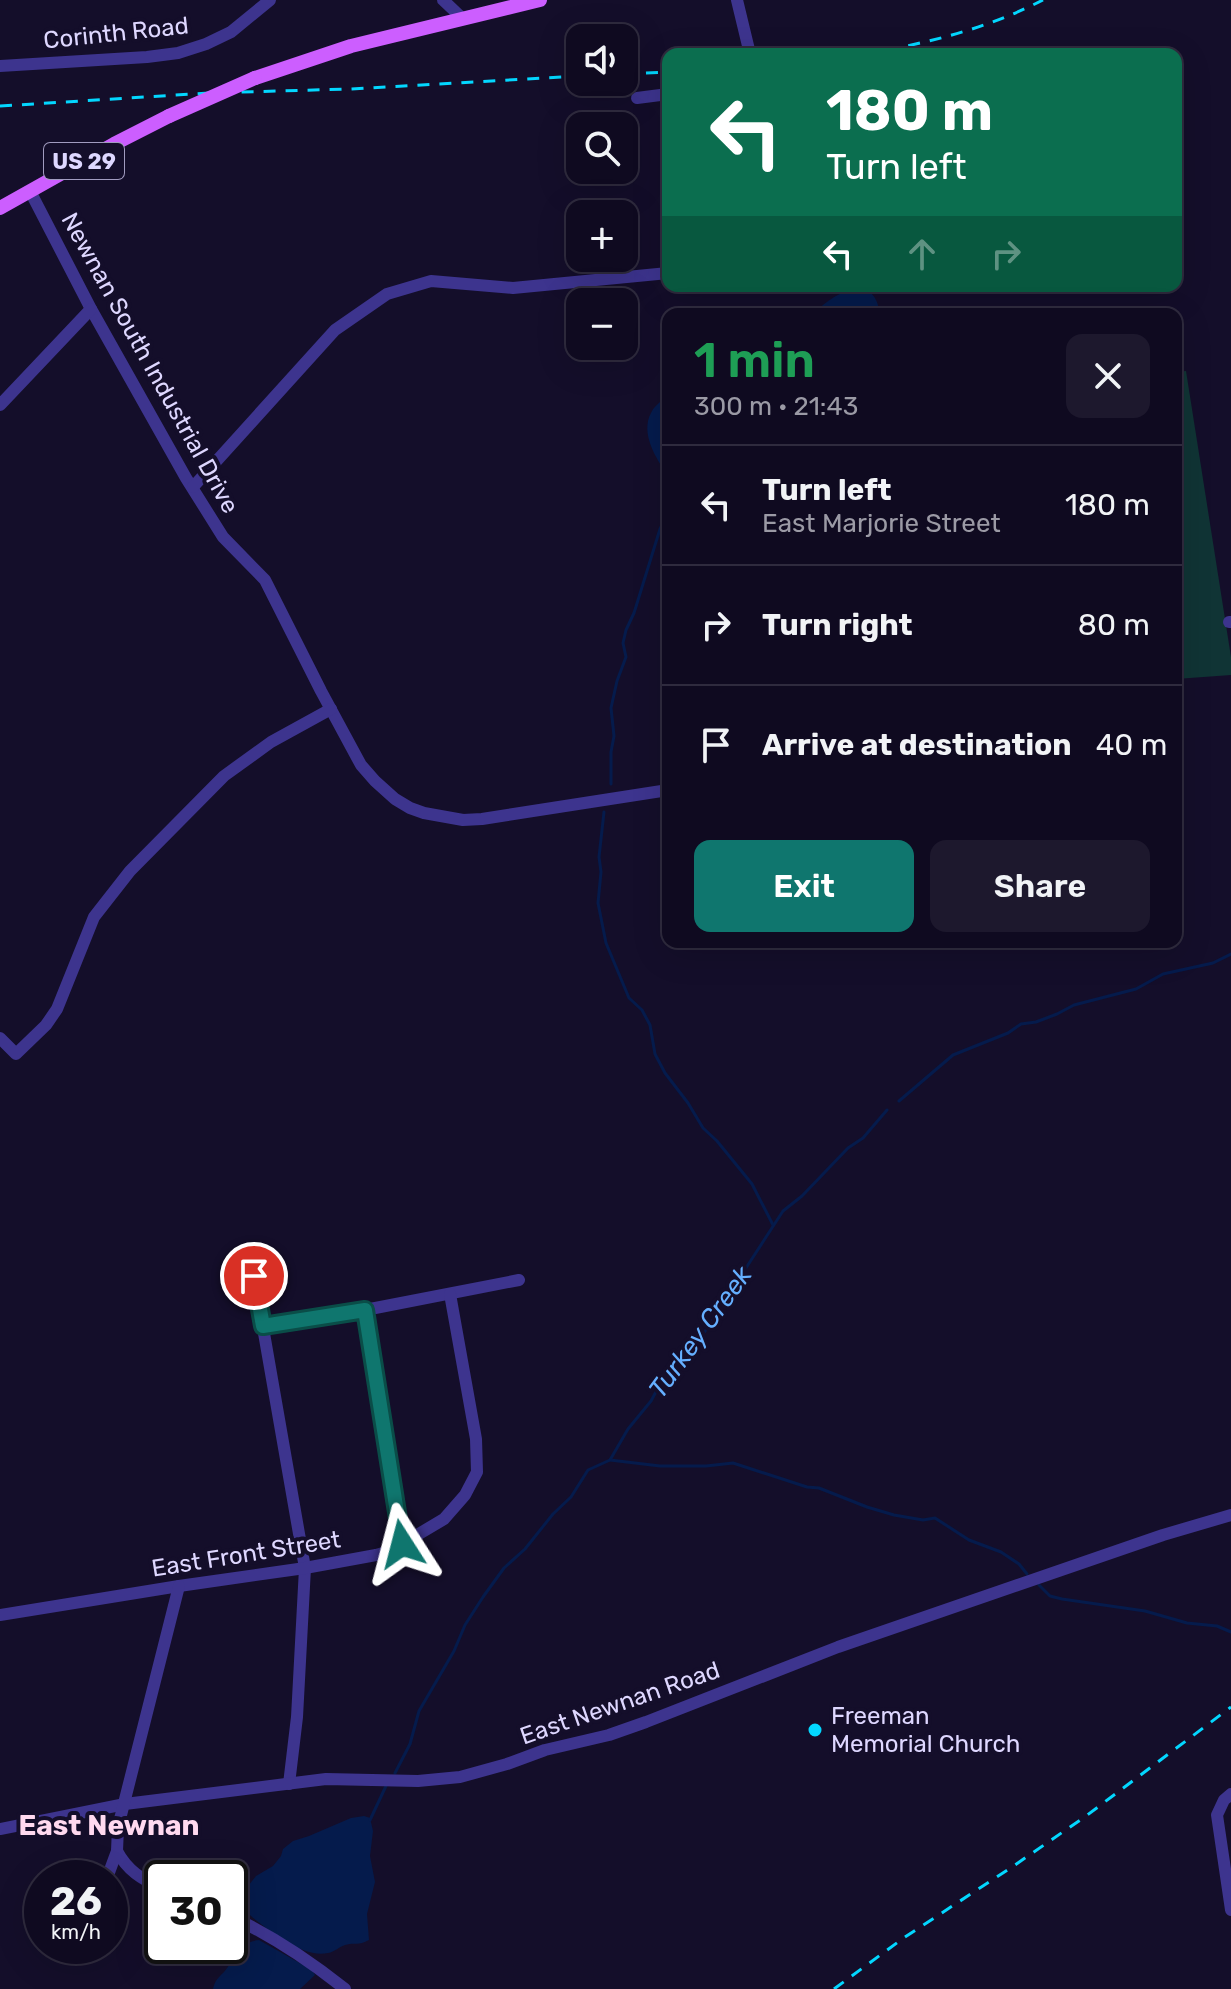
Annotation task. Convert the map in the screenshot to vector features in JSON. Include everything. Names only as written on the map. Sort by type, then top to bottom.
[{"type":"main road","name":"US 29","points":[[0,208],[114,144],[255,78],[342,48],[540,0]]},
{"type":"street","name":"Corinth Road","points":[[0,66],[147,57],[192,49],[231,32],[270,0]]},
{"type":"street","points":[[443,0],[462,18]]},
{"type":"street","points":[[737,0],[749,48]]},
{"type":"street","points":[[637,98],[662,95]]},
{"type":"street","name":"Newnan South Industrial Drive","points":[[30,191],[91,309],[186,478],[223,537],[265,580],[361,765],[375,781],[395,799],[424,813],[463,820],[662,791]]},
{"type":"street","points":[[193,487],[335,330],[387,294],[431,281],[513,288],[662,274]]},
{"type":"street","points":[[0,405],[91,309]]},
{"type":"street","points":[[0,1038],[16,1054],[46,1025],[57,1009],[94,917],[130,871],[224,776],[271,742],[331,709]]},
{"type":"street","points":[[254,1276],[305,1568],[297,1717],[289,1784]]},
{"type":"street","points":[[263,1326],[519,1280]]},
{"type":"street","name":"East Front Street","points":[[0,1615],[376,1555],[390,1551],[444,1519],[465,1495],[477,1472],[476,1439],[450,1294]]},
{"type":"street","points":[[365,1310],[402,1544]]},
{"type":"street","name":"East Newnan Road","points":[[0,1829],[125,1804],[326,1779],[418,1781],[460,1777],[634,1726],[838,1647],[1163,1535],[1231,1515]]},
{"type":"street","points":[[114,1860],[118,1827],[179,1586]]},
{"type":"street","points":[[1231,1794],[1224,1800],[1217,1815],[1231,1910]]},
{"type":"street","points":[[117,1851],[124,1864],[144,1879]]},
{"type":"street","points":[[248,1924],[315,1965],[345,1989]]},
{"type":"green space","points":[[1182,371],[1186,371],[1231,657],[1231,675],[1182,679]]},
{"type":"water","points":[[846,292],[868,292],[879,308],[820,308]]},
{"type":"water","points":[[660,402],[662,466],[648,437],[648,421]]},
{"type":"water","points":[[351,1818],[370,1818],[373,1831],[370,1856],[375,1882],[367,1914],[369,1940],[345,1945],[328,1953],[317,1954],[295,1947],[248,1913],[248,1886],[256,1876],[273,1866],[283,1849],[293,1841]]},
{"type":"water","points":[[259,1940],[312,1970],[315,1975],[300,1989],[213,1989],[230,1964],[248,1964],[248,1943]]},
{"type":"waterway","name":"Turkey Creek","points":[[611,784],[614,736],[611,708],[626,657],[623,643],[662,525]]},
{"type":"waterway","name":"Turkey Creek","points":[[604,812],[598,903],[606,943],[629,998],[642,1010],[650,1025],[655,1054],[665,1073],[703,1128],[752,1184],[773,1225]]},
{"type":"waterway","points":[[899,1101],[953,1055],[1008,1033],[1021,1024],[1036,1022],[1074,1005],[1136,989],[1163,974],[1213,963],[1231,954]]},
{"type":"waterway","name":"Turkey Creek","points":[[395,1773],[410,1744],[419,1711],[454,1651],[465,1625],[504,1568],[571,1497],[588,1470],[610,1460],[658,1388],[683,1363],[728,1298],[738,1289],[744,1271],[783,1211],[802,1196],[848,1148],[863,1138],[887,1110]]},
{"type":"waterway","points":[[610,1460],[660,1466],[733,1463],[819,1488],[894,1515],[923,1520],[935,1518],[969,1540],[1001,1552],[1019,1564],[1027,1574]]},
{"type":"waterway","points":[[1039,1585],[1050,1596],[1062,1599],[1145,1611],[1187,1623],[1217,1626],[1231,1632]]},
{"type":"waterway","name":"Turkey Creek","points":[[370,1820],[386,1786]]},
{"type":"railway","points":[[896,48],[956,34],[1043,0]]},
{"type":"railway","points":[[638,73],[662,72]]},
{"type":"railway","points":[[0,106],[566,77]]},
{"type":"railway","points":[[834,1989],[905,1937],[1086,1816],[1231,1707]]},
{"type":"place","name":"Freeman Memorial Church","points":[[815,1730]]},
{"type":"district","name":"East Newnan","points":[[109,1825]]},
{"type":"route","points":[[254,1276],[263,1326],[365,1310],[402,1544]]}]
